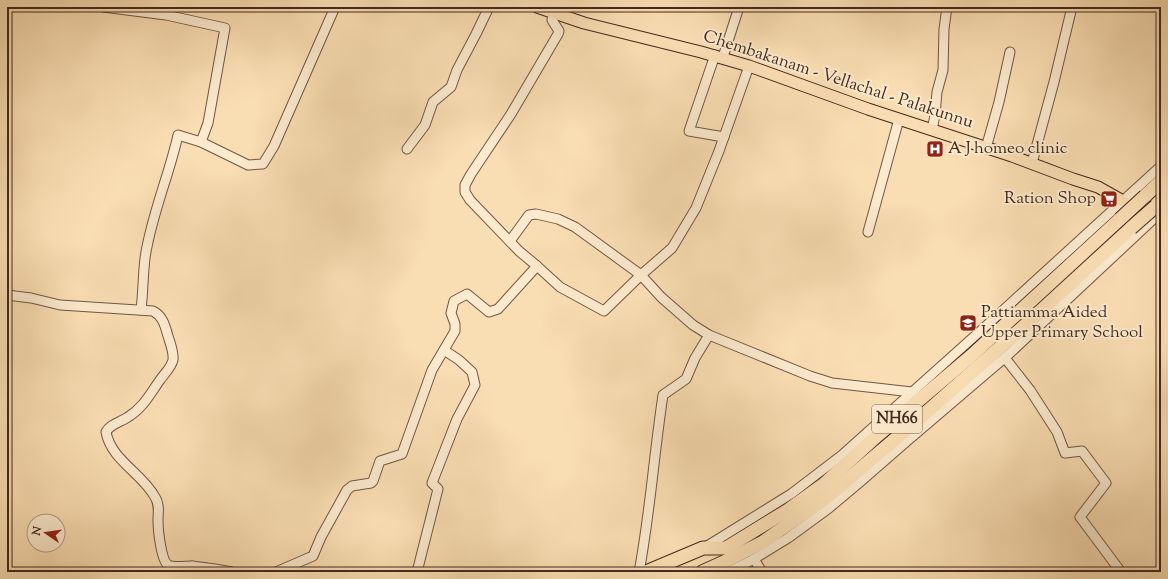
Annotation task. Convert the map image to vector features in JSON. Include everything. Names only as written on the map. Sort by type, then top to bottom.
[{"type":"highway","name":"NH66","points":[[646,572],[703,548],[726,548],[788,510],[824,484],[884,430],[971,356],[1161,181]]},
{"type":"highway","name":"NH66","points":[[702,572],[763,542],[827,497],[1022,328],[1131,228],[1159,206]]},
{"type":"main road","name":"Chembakanam - Vellachal - Palakunnu","points":[[537,7],[553,9],[584,23],[719,56],[899,119],[973,142],[986,148],[1032,163],[1098,187],[1123,201]]},
{"type":"street","points":[[103,7],[166,15],[225,28],[208,123],[201,142]]},
{"type":"street","points":[[142,310],[145,258],[152,224],[174,153],[178,135],[201,142],[248,165],[263,164],[274,146],[335,7]]},
{"type":"street","points":[[407,149],[425,125],[433,102],[451,87],[457,70],[489,7]]},
{"type":"street","points":[[724,137],[689,131],[738,7]]},
{"type":"street","points":[[932,130],[937,92],[943,70],[944,29],[947,7]]},
{"type":"street","points":[[1032,163],[1072,7]]},
{"type":"street","points":[[553,9],[552,20],[559,31],[558,34],[512,114],[471,174],[465,185],[465,192],[470,200],[519,251],[560,287],[604,311],[641,275],[672,248],[696,208],[724,137],[749,66]]},
{"type":"street","points":[[986,148],[999,102],[1010,52]]},
{"type":"street","points":[[868,232],[899,119]]},
{"type":"street","points":[[703,548],[791,494],[842,455],[1161,166]]},
{"type":"street","points":[[728,572],[754,559],[788,538],[829,508],[1005,358],[1159,206]]},
{"type":"street","points":[[510,240],[529,215],[536,214],[558,219],[575,227],[641,275],[661,297],[693,325],[709,335],[810,376],[832,383],[912,392]]},
{"type":"street","points":[[276,572],[313,556],[321,537],[347,490],[352,486],[371,483],[380,461],[402,454],[432,370],[455,331],[456,324],[451,313],[454,301],[467,294],[490,312],[498,309],[537,266]]},
{"type":"street","points":[[7,295],[31,298],[60,305],[153,311],[158,314],[165,324],[171,345],[173,359],[170,367],[142,405],[127,419],[116,423],[108,429],[106,432],[107,436],[112,448],[122,461],[136,474],[155,497],[159,509],[159,534],[165,563],[192,569],[215,569],[232,572]]},
{"type":"street","points":[[639,572],[663,396],[686,379],[695,358],[709,335]]},
{"type":"street","points":[[417,572],[438,489],[432,483],[457,419],[475,385],[472,372],[459,360],[444,350]]},
{"type":"street","points":[[1005,358],[1030,390],[1057,432],[1065,453],[1082,451],[1106,483],[1080,517],[1121,572]]},
{"type":"street","points":[[754,559],[762,572]]},
{"type":"place","name":"A J homeo clinic","points":[[935,149]]},
{"type":"place","name":"Ration Shop","points":[[1109,199]]},
{"type":"place","name":"Pattiamma Aided Upper Primary School","points":[[968,323]]}]
